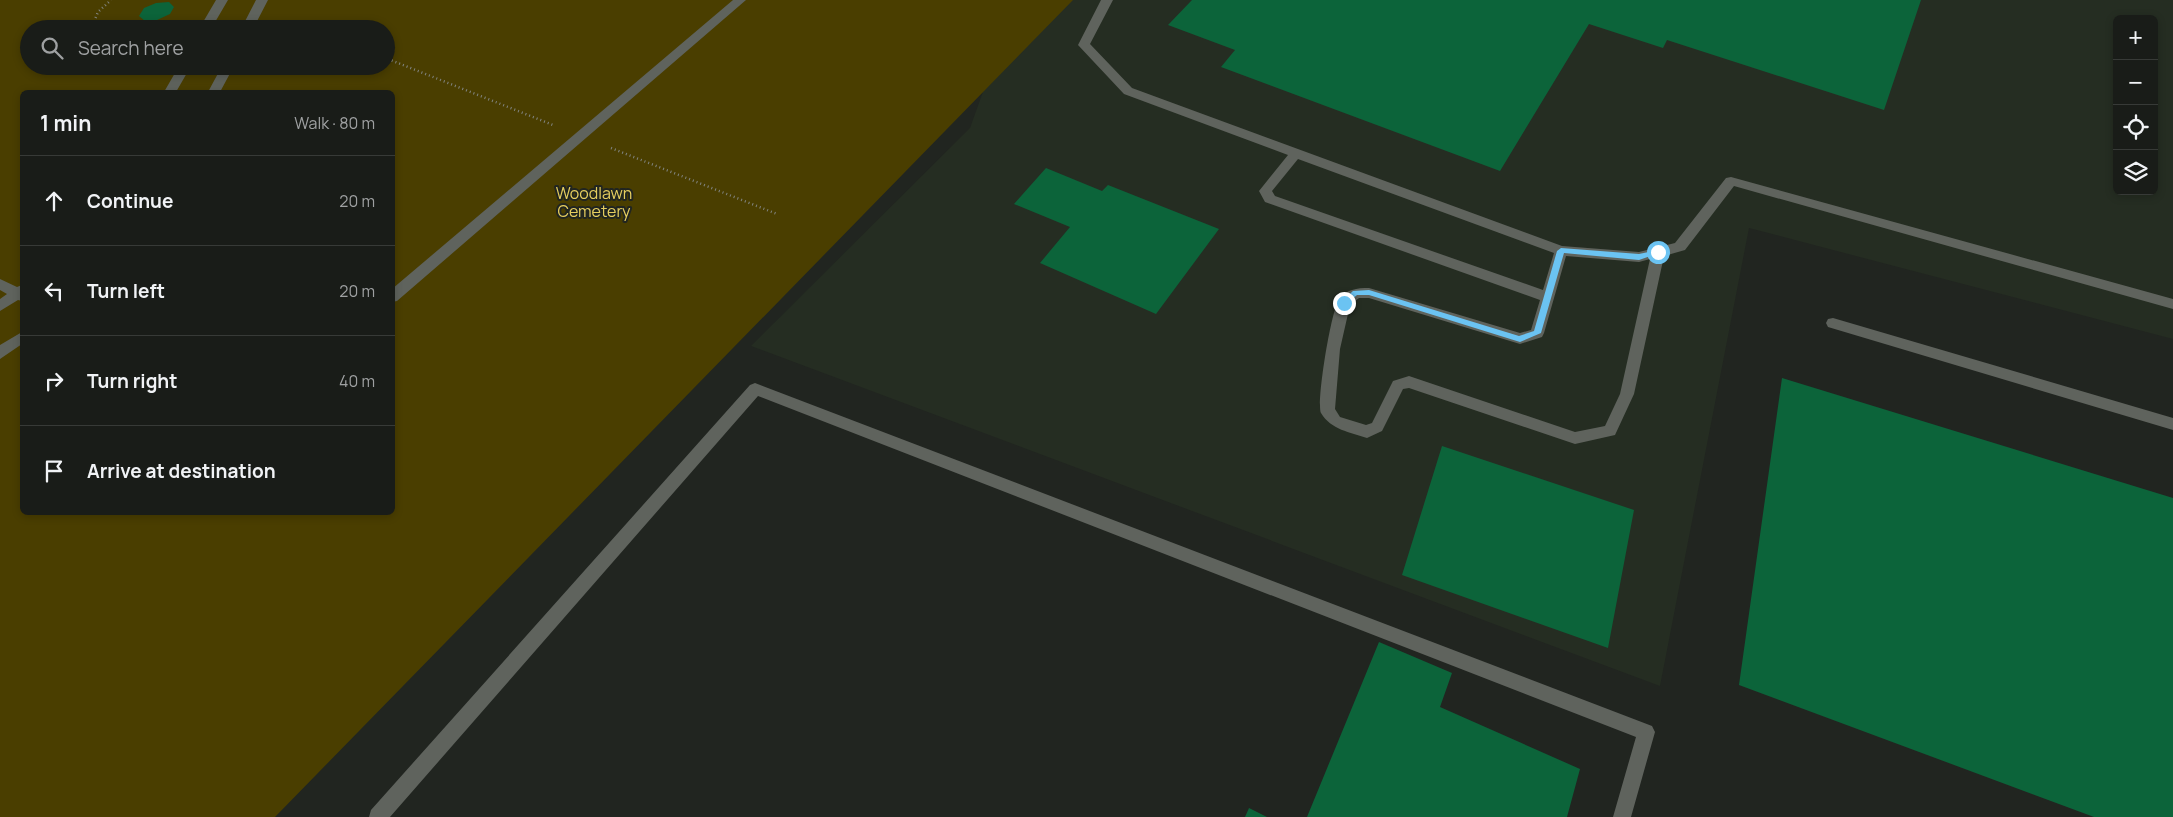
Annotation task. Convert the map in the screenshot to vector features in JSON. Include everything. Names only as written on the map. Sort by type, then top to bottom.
[{"type":"lane","points":[[210,20],[222,0]]},
{"type":"lane","points":[[252,20],[262,0]]},
{"type":"lane","points":[[395,294],[740,0]]},
{"type":"lane","points":[[1107,0],[1084,46],[1128,91],[1561,251],[1639,257],[1680,247],[1731,181],[2173,304]]},
{"type":"lane","points":[[171,90],[180,75]]},
{"type":"lane","points":[[215,90],[223,75]]},
{"type":"lane","points":[[1296,153],[1265,191],[1270,199],[1548,297]]},
{"type":"lane","points":[[1561,251],[1537,333],[1520,339],[1369,293],[1356,292],[1344,303],[1333,349],[1327,410],[1335,421],[1367,432],[1377,427],[1398,386],[1409,382],[1575,438],[1610,431],[1627,394],[1658,252]]},
{"type":"lane","points":[[0,284],[20,293]]},
{"type":"lane","points":[[0,306],[20,294]]},
{"type":"lane","points":[[1833,323],[2173,424]]},
{"type":"lane","points":[[0,353],[20,338]]},
{"type":"lane","points":[[378,817],[754,389],[1646,732],[1622,817]]},
{"type":"path","points":[[95,20],[98,12],[111,0]]},
{"type":"path","points":[[395,63],[581,136]]},
{"type":"path","points":[[611,148],[777,214]]},
{"type":"shaded area","points":[[1030,0],[2173,0],[2173,339],[1749,228],[1660,686],[751,346],[970,128],[1009,19]]},
{"type":"green space","name":"Woodlawn Cemetery","points":[[0,0],[1073,0],[275,817],[0,817]]},
{"type":"building","points":[[1192,0],[1921,0],[1884,110],[1667,40],[1663,48],[1589,24],[1500,171],[1221,67],[1235,50],[1168,25]]},
{"type":"building","points":[[169,2],[174,7],[170,14],[157,20],[144,20],[139,16],[144,8],[156,3]]},
{"type":"building","points":[[1046,168],[1102,191],[1108,185],[1219,229],[1156,314],[1040,263],[1070,227],[1014,204]]},
{"type":"building","points":[[1782,378],[2173,498],[2173,817],[2094,817],[1739,685]]},
{"type":"building","points":[[1442,446],[1634,510],[1608,648],[1402,575]]},
{"type":"building","points":[[1379,642],[1452,673],[1440,707],[1580,769],[1567,817],[1307,817]]},
{"type":"building","points":[[1249,808],[1267,817],[1245,817]]},
{"type":"route","points":[[1344,303],[1356,292],[1369,293],[1520,339],[1537,333],[1561,251],[1639,257],[1658,252]]}]
